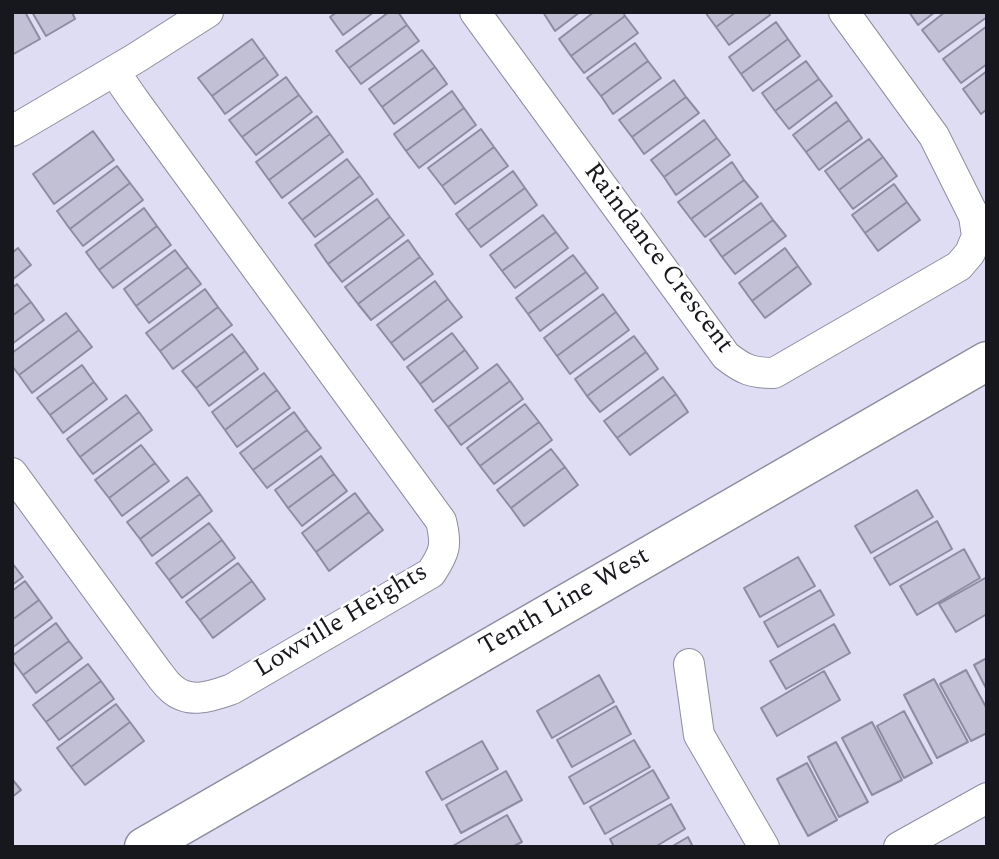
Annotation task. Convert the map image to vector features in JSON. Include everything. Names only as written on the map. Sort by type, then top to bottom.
[{"type":"street","points":[[12,131],[208,12]]},
{"type":"street","name":"Raindance Crescent","points":[[475,12],[726,356],[741,368],[756,373],[774,373],[960,266],[970,253],[977,236],[974,216],[934,136],[844,12]]},
{"type":"street","name":"Lowville Heights","points":[[12,473],[156,670],[172,690],[190,697],[206,698],[232,689],[431,573],[441,559],[445,539],[441,521],[114,71]]},
{"type":"street","name":"Tenth Line West","points":[[144,847],[987,361]]},
{"type":"street","points":[[689,664],[699,735],[764,847]]},
{"type":"street","points":[[899,847],[987,798]]},
{"type":"building","points":[[12,12],[25,12],[40,39],[12,55]]},
{"type":"building","points":[[32,12],[72,12],[75,19],[46,36]]},
{"type":"building","points":[[337,12],[374,12],[343,35],[330,17]]},
{"type":"building","points":[[389,12],[398,12],[407,25],[349,68],[336,51]]},
{"type":"building","points":[[543,12],[580,12],[555,31]]},
{"type":"building","points":[[594,12],[623,12],[625,16],[571,56],[559,39]]},
{"type":"building","points":[[705,12],[736,12],[716,27]]},
{"type":"building","points":[[736,12],[769,12],[770,15],[729,45],[716,27]]},
{"type":"building","points":[[909,12],[935,12],[918,25]]},
{"type":"building","points":[[945,12],[987,12],[987,17],[939,52],[922,30]]},
{"type":"building","points":[[625,16],[638,33],[584,73],[571,56]]},
{"type":"building","points":[[776,22],[788,39],[741,74],[729,57]]},
{"type":"building","points":[[407,25],[419,41],[361,84],[349,68]]},
{"type":"building","points":[[987,26],[987,64],[961,83],[943,59]]},
{"type":"building","points":[[252,39],[265,57],[212,96],[198,78]]},
{"type":"building","points":[[788,39],[800,56],[753,91],[741,74]]},
{"type":"building","points":[[635,43],[648,61],[601,96],[587,78]]},
{"type":"building","points":[[422,50],[435,67],[382,107],[369,89]]},
{"type":"building","points":[[265,57],[278,75],[225,114],[212,96]]},
{"type":"building","points":[[648,61],[661,78],[613,114],[601,96]]},
{"type":"building","points":[[806,61],[819,79],[775,111],[762,93]]},
{"type":"building","points":[[435,67],[447,84],[394,124],[382,107]]},
{"type":"building","points":[[987,71],[987,109],[981,114],[963,89]]},
{"type":"building","points":[[286,77],[299,95],[242,137],[229,120]]},
{"type":"building","points":[[819,79],[832,96],[789,129],[775,111]]},
{"type":"building","points":[[674,80],[686,97],[632,137],[619,120]]},
{"type":"building","points":[[452,91],[464,108],[406,151],[394,134]]},
{"type":"building","points":[[299,95],[312,112],[256,155],[242,137]]},
{"type":"building","points":[[686,97],[699,113],[644,154],[632,137]]},
{"type":"building","points":[[836,102],[849,120],[806,152],[793,135]]},
{"type":"building","points":[[464,108],[476,125],[419,168],[406,151]]},
{"type":"building","points":[[317,116],[330,134],[269,180],[256,162]]},
{"type":"building","points":[[704,120],[717,138],[664,177],[651,160]]},
{"type":"building","points":[[849,120],[862,138],[819,170],[806,152]]},
{"type":"building","points":[[481,129],[494,147],[442,186],[428,168]]},
{"type":"building","points":[[93,131],[114,160],[54,204],[33,174]]},
{"type":"building","points":[[330,134],[343,152],[282,198],[269,180]]},
{"type":"building","points":[[717,138],[730,155],[676,195],[664,177]]},
{"type":"building","points":[[869,139],[883,157],[839,190],[825,171]]},
{"type":"building","points":[[494,147],[508,166],[455,204],[442,186]]},
{"type":"building","points":[[883,157],[897,176],[853,209],[839,190]]},
{"type":"building","points":[[347,159],[360,176],[302,220],[289,203]]},
{"type":"building","points":[[732,162],[744,180],[691,219],[678,202]]},
{"type":"building","points":[[117,166],[130,183],[70,229],[57,211]]},
{"type":"building","points":[[513,171],[525,188],[468,230],[456,214]]},
{"type":"building","points":[[360,176],[373,194],[315,237],[302,220]]},
{"type":"building","points":[[744,180],[758,197],[705,237],[691,219]]},
{"type":"building","points":[[130,183],[143,200],[83,246],[70,229]]},
{"type":"building","points":[[894,184],[907,202],[865,233],[852,215]]},
{"type":"building","points":[[525,188],[537,205],[481,247],[468,230]]},
{"type":"building","points":[[377,199],[390,217],[328,264],[315,245]]},
{"type":"building","points":[[907,202],[920,220],[878,251],[865,233]]},
{"type":"building","points":[[761,203],[773,220],[722,257],[710,240]]},
{"type":"building","points":[[144,208],[157,226],[99,270],[86,252]]},
{"type":"building","points":[[543,215],[556,232],[502,271],[490,255]]},
{"type":"building","points":[[390,217],[404,235],[342,282],[328,264]]},
{"type":"building","points":[[773,220],[786,236],[735,274],[722,257]]},
{"type":"building","points":[[157,226],[171,245],[113,288],[99,270]]},
{"type":"building","points":[[556,232],[568,248],[515,288],[502,271]]},
{"type":"building","points":[[408,240],[420,257],[358,304],[345,287]]},
{"type":"building","points":[[18,248],[31,265],[12,280],[12,253]]},
{"type":"building","points":[[785,248],[798,266],[752,301],[739,283]]},
{"type":"building","points":[[175,250],[188,267],[136,306],[124,289]]},
{"type":"building","points":[[573,255],[586,272],[528,314],[516,298]]},
{"type":"building","points":[[420,257],[433,274],[371,320],[358,304]]},
{"type":"building","points":[[798,266],[811,284],[765,318],[752,301]]},
{"type":"building","points":[[188,267],[201,284],[149,323],[136,306]]},
{"type":"building","points":[[586,272],[598,288],[540,331],[528,314]]},
{"type":"building","points":[[435,281],[448,299],[391,343],[377,325]]},
{"type":"building","points":[[17,284],[31,302],[12,316],[12,288]]},
{"type":"building","points":[[205,289],[218,307],[160,351],[146,333]]},
{"type":"building","points":[[603,294],[616,312],[557,356],[544,338]]},
{"type":"building","points":[[448,299],[462,317],[404,360],[391,343]]},
{"type":"building","points":[[31,302],[44,320],[12,344],[12,316]]},
{"type":"building","points":[[218,307],[232,325],[173,369],[160,351]]},
{"type":"building","points":[[616,312],[629,330],[570,374],[557,356]]},
{"type":"building","points":[[66,313],[79,330],[19,375],[12,366],[12,353]]},
{"type":"building","points":[[79,330],[92,347],[32,393],[19,375]]},
{"type":"building","points":[[452,333],[465,350],[420,384],[407,367]]},
{"type":"building","points":[[232,334],[245,351],[196,388],[182,371]]},
{"type":"building","points":[[634,336],[646,352],[587,396],[575,379]]},
{"type":"building","points":[[465,350],[478,368],[433,402],[420,384]]},
{"type":"building","points":[[245,351],[258,369],[209,406],[196,388]]},
{"type":"building","points":[[646,352],[658,369],[600,412],[587,396]]},
{"type":"building","points":[[497,364],[510,381],[448,427],[435,410]]},
{"type":"building","points":[[82,365],[94,382],[50,415],[37,398]]},
{"type":"building","points":[[264,373],[277,390],[225,430],[212,412]]},
{"type":"building","points":[[663,377],[676,394],[617,438],[604,421]]},
{"type":"building","points":[[510,381],[523,399],[461,445],[448,427]]},
{"type":"building","points":[[94,382],[107,399],[63,433],[50,415]]},
{"type":"building","points":[[277,390],[290,408],[237,447],[225,430]]},
{"type":"building","points":[[676,394],[688,412],[630,455],[617,438]]},
{"type":"building","points":[[126,395],[139,412],[80,457],[67,439]]},
{"type":"building","points":[[525,404],[539,422],[480,466],[467,448]]},
{"type":"building","points":[[139,412],[152,430],[93,474],[80,457]]},
{"type":"building","points":[[294,412],[307,430],[253,470],[240,453]]},
{"type":"building","points":[[539,422],[552,440],[494,484],[480,466]]},
{"type":"building","points":[[307,430],[321,448],[267,488],[253,470]]},
{"type":"building","points":[[141,445],[155,463],[109,498],[95,480]]},
{"type":"building","points":[[551,449],[565,467],[511,508],[497,490]]},
{"type":"building","points":[[321,456],[334,474],[288,508],[275,490]]},
{"type":"building","points":[[155,463],[169,481],[122,516],[109,498]]},
{"type":"building","points":[[565,467],[578,485],[524,526],[511,508]]},
{"type":"building","points":[[334,474],[347,491],[302,526],[288,508]]},
{"type":"building","points":[[187,477],[200,494],[140,539],[127,522]]},
{"type":"building","points":[[917,490],[933,517],[871,553],[855,526]]},
{"type":"building","points":[[355,493],[369,512],[316,552],[302,533]]},
{"type":"building","points":[[200,494],[212,511],[152,556],[140,539]]},
{"type":"building","points":[[369,512],[383,530],[329,571],[316,552]]},
{"type":"building","points":[[937,521],[952,549],[890,585],[874,558]]},
{"type":"building","points":[[209,523],[222,540],[169,580],[156,563]]},
{"type":"building","points":[[222,540],[235,558],[182,598],[169,580]]},
{"type":"building","points":[[964,549],[980,578],[917,615],[900,586]]},
{"type":"building","points":[[798,557],[815,586],[760,617],[744,588]]},
{"type":"building","points":[[12,563],[23,577],[12,585]]},
{"type":"building","points":[[238,563],[252,581],[200,620],[186,602]]},
{"type":"building","points":[[987,577],[987,614],[956,632],[939,604]]},
{"type":"building","points":[[25,581],[39,600],[12,620],[12,591]]},
{"type":"building","points":[[252,581],[265,599],[213,638],[200,620]]},
{"type":"building","points":[[820,590],[834,615],[778,647],[764,622]]},
{"type":"building","points":[[39,600],[52,618],[12,648],[12,620]]},
{"type":"building","points":[[56,623],[69,641],[23,675],[12,656]]},
{"type":"building","points":[[834,624],[850,653],[786,689],[770,661]]},
{"type":"building","points":[[69,641],[82,658],[36,693],[23,675]]},
{"type":"building","points":[[987,658],[987,690],[974,665]]},
{"type":"building","points":[[88,664],[101,681],[46,722],[33,705]]},
{"type":"building","points":[[966,670],[987,709],[987,733],[971,741],[940,684]]},
{"type":"building","points":[[824,671],[840,700],[777,736],[761,708]]},
{"type":"building","points":[[599,675],[614,702],[552,738],[537,711]]},
{"type":"building","points":[[934,679],[968,742],[937,758],[904,695]]},
{"type":"building","points":[[101,681],[114,699],[59,740],[46,722]]},
{"type":"building","points":[[116,704],[130,722],[71,767],[57,748]]},
{"type":"building","points":[[616,706],[631,734],[572,767],[557,740]]},
{"type":"building","points":[[904,711],[932,763],[904,778],[877,726]]},
{"type":"building","points":[[130,722],[144,741],[85,785],[71,767]]},
{"type":"building","points":[[872,722],[902,780],[872,795],[842,738]]},
{"type":"building","points":[[634,740],[650,767],[584,804],[569,777]]},
{"type":"building","points":[[482,741],[498,769],[442,800],[426,772]]},
{"type":"building","points":[[836,742],[868,802],[839,817],[808,757]]},
{"type":"building","points":[[807,763],[837,820],[808,836],[777,779]]},
{"type":"building","points":[[653,770],[669,798],[605,834],[590,807]]},
{"type":"building","points":[[506,771],[522,800],[461,833],[446,805]]},
{"type":"building","points":[[12,779],[21,790],[12,797]]},
{"type":"building","points":[[671,804],[685,829],[655,847],[614,847],[610,839]]},
{"type":"building","points":[[507,815],[522,842],[512,847],[451,847]]},
{"type":"building","points":[[688,837],[693,847],[671,847]]}]
